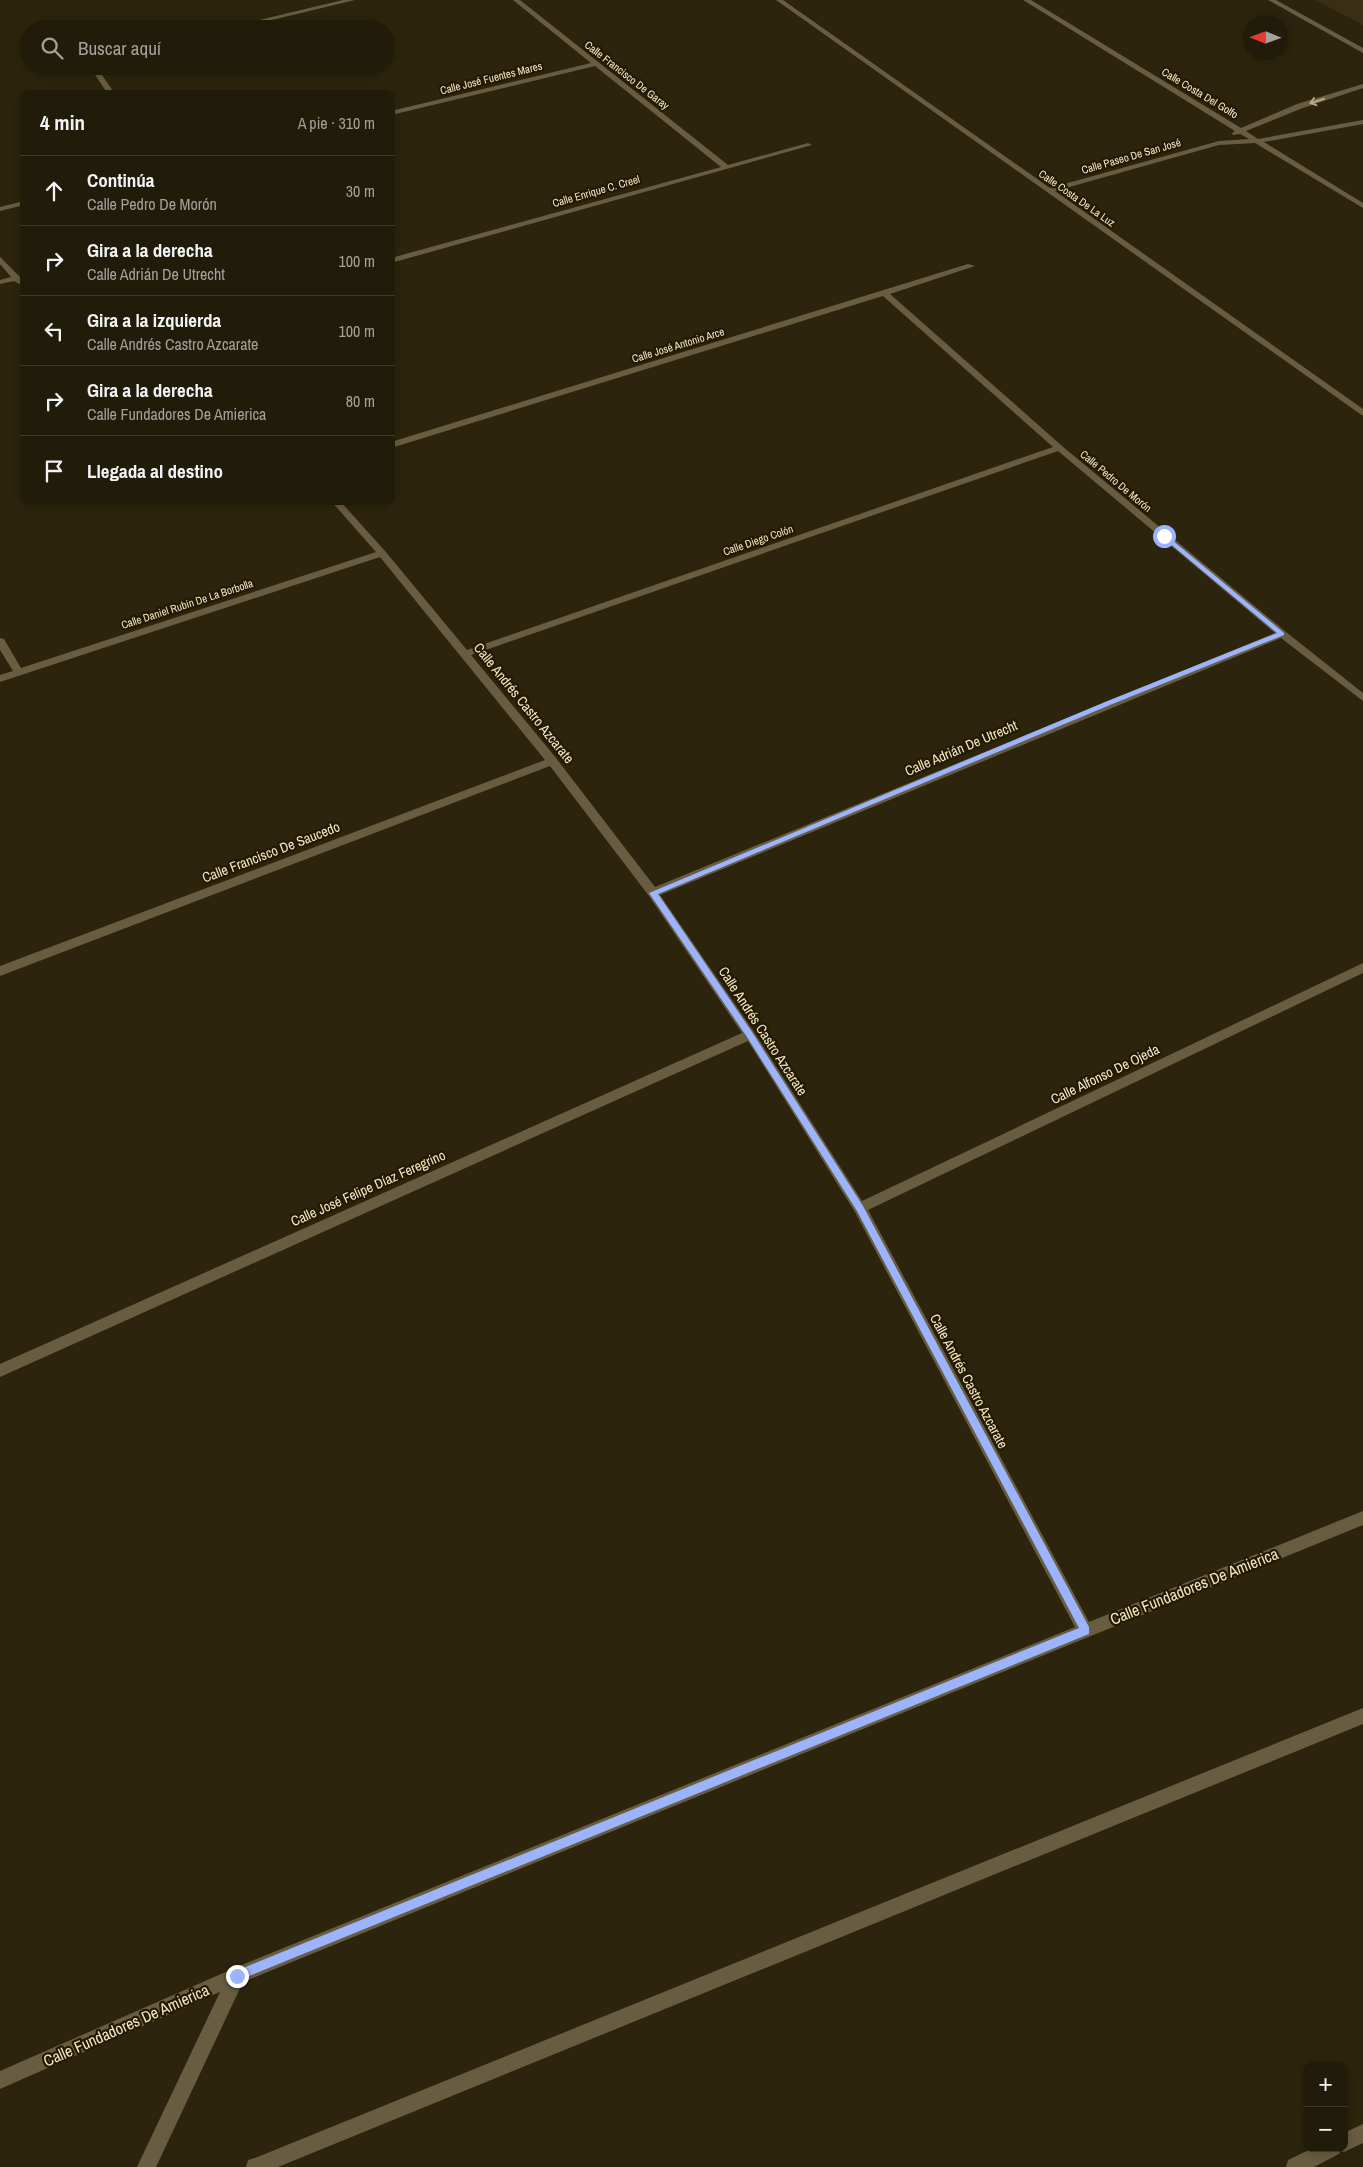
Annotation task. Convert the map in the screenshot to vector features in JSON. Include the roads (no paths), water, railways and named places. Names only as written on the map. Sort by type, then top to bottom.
[{"type":"street","points":[[264,20],[352,0]]},
{"type":"street","name":"Calle Francisco De Garay","points":[[516,0],[726,167]]},
{"type":"street","name":"Calle Costa De La Luz","points":[[780,0],[1363,413]]},
{"type":"street","name":"Calle Costa Del Golfo","points":[[1026,0],[1363,206]]},
{"type":"street","points":[[1271,0],[1363,51]]},
{"type":"street","name":"Calle José Fuentes Mares","points":[[395,112],[595,64]]},
{"type":"street","points":[[98,75],[109,90]]},
{"type":"street","name":"Calle Paseo De San José","points":[[1219,143],[1240,131],[1300,106],[1363,86]]},
{"type":"street","name":"Calle Paseo De San José","points":[[1048,191],[1219,143],[1256,141],[1363,122]]},
{"type":"street","name":"Calle Enrique C. Creel","points":[[395,259],[808,145]]},
{"type":"street","points":[[0,209],[20,204]]},
{"type":"street","points":[[0,259],[20,281]]},
{"type":"street","name":"Calle José Antonio Arce","points":[[395,444],[971,266]]},
{"type":"street","points":[[0,282],[16,278]]},
{"type":"street","name":"Calle Pedro De Morón","points":[[886,293],[1059,448],[1282,634],[1363,698]]},
{"type":"street","name":"Calle Diego Colón","points":[[465,654],[1059,448]]},
{"type":"street","name":"Calle Andrés Castro Azcarate","points":[[339,505],[382,553],[552,761],[653,893],[750,1035],[860,1208],[1085,1630]]},
{"type":"street","name":"Calle Daniel Rubín De La Borbolla","points":[[0,679],[382,553]]},
{"type":"street","name":"Calle Adrián De Utrecht","points":[[653,893],[1099,707],[1282,634]]},
{"type":"street","points":[[0,641],[19,672]]},
{"type":"street","name":"Calle Francisco De Saucedo","points":[[0,971],[552,761]]},
{"type":"street","name":"Calle Alfonso De Ojeda","points":[[860,1208],[1363,968]]},
{"type":"street","name":"Calle José Felipe Díaz Feregrino","points":[[0,1370],[750,1035]]},
{"type":"street","name":"Calle Fundadores De Amierica","points":[[0,2080],[237,1976],[1363,1518]]},
{"type":"street","points":[[255,2167],[1363,1716]]},
{"type":"street","points":[[146,2167],[237,1976]]},
{"type":"street","points":[[1348,2141],[1363,2134]]},
{"type":"street","points":[[1295,2167],[1325,2152]]}]
